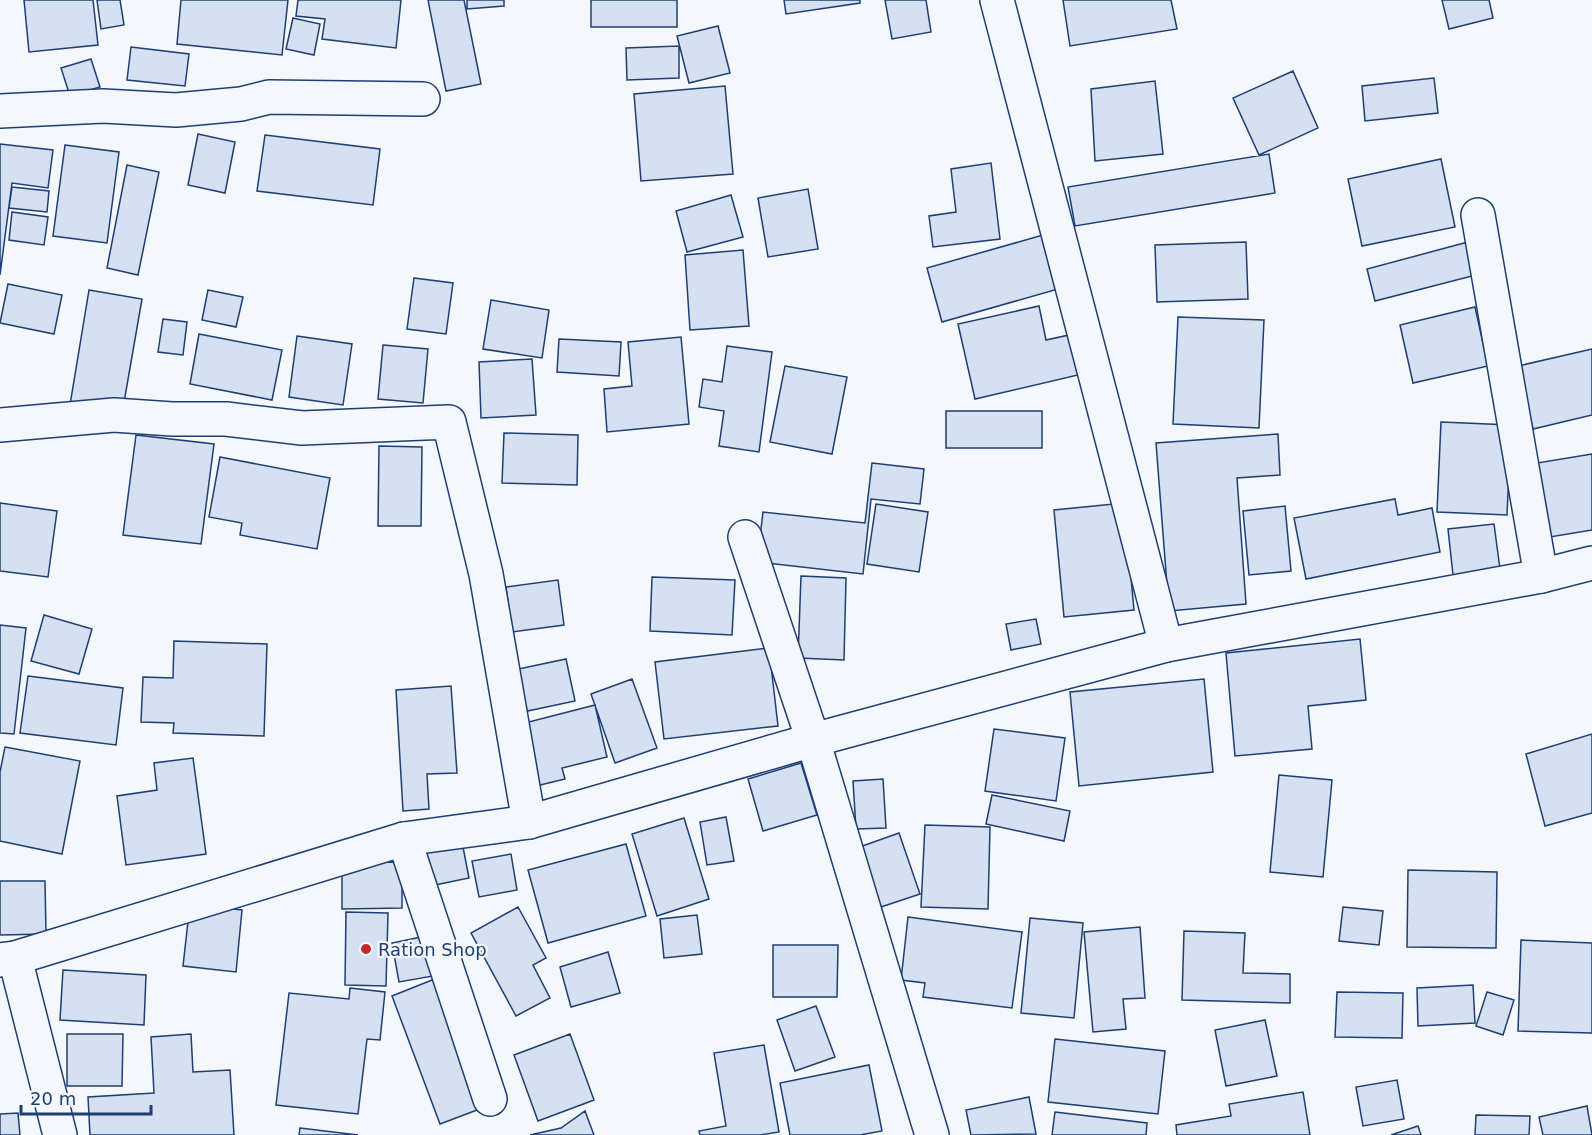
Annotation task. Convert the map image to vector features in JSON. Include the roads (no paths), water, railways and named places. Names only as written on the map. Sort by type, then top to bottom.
[{"type":"street","points":[[997,0],[1166,645]]},
{"type":"street","points":[[0,111],[103,106],[176,110],[241,104],[269,97],[423,99]]},
{"type":"street","points":[[1478,215],[1541,576]]},
{"type":"street","points":[[0,424],[114,415],[172,419],[226,419],[302,428],[449,422],[486,574],[529,822]]},
{"type":"street","points":[[745,537],[813,740],[932,1135]]},
{"type":"street","points":[[60,1135],[8,959],[404,839],[529,822],[813,740],[1166,645],[1541,576],[1592,563]]},
{"type":"street","points":[[404,839],[490,1099]]},
{"type":"place","name":"Ration Shop","points":[[366,949]]}]
